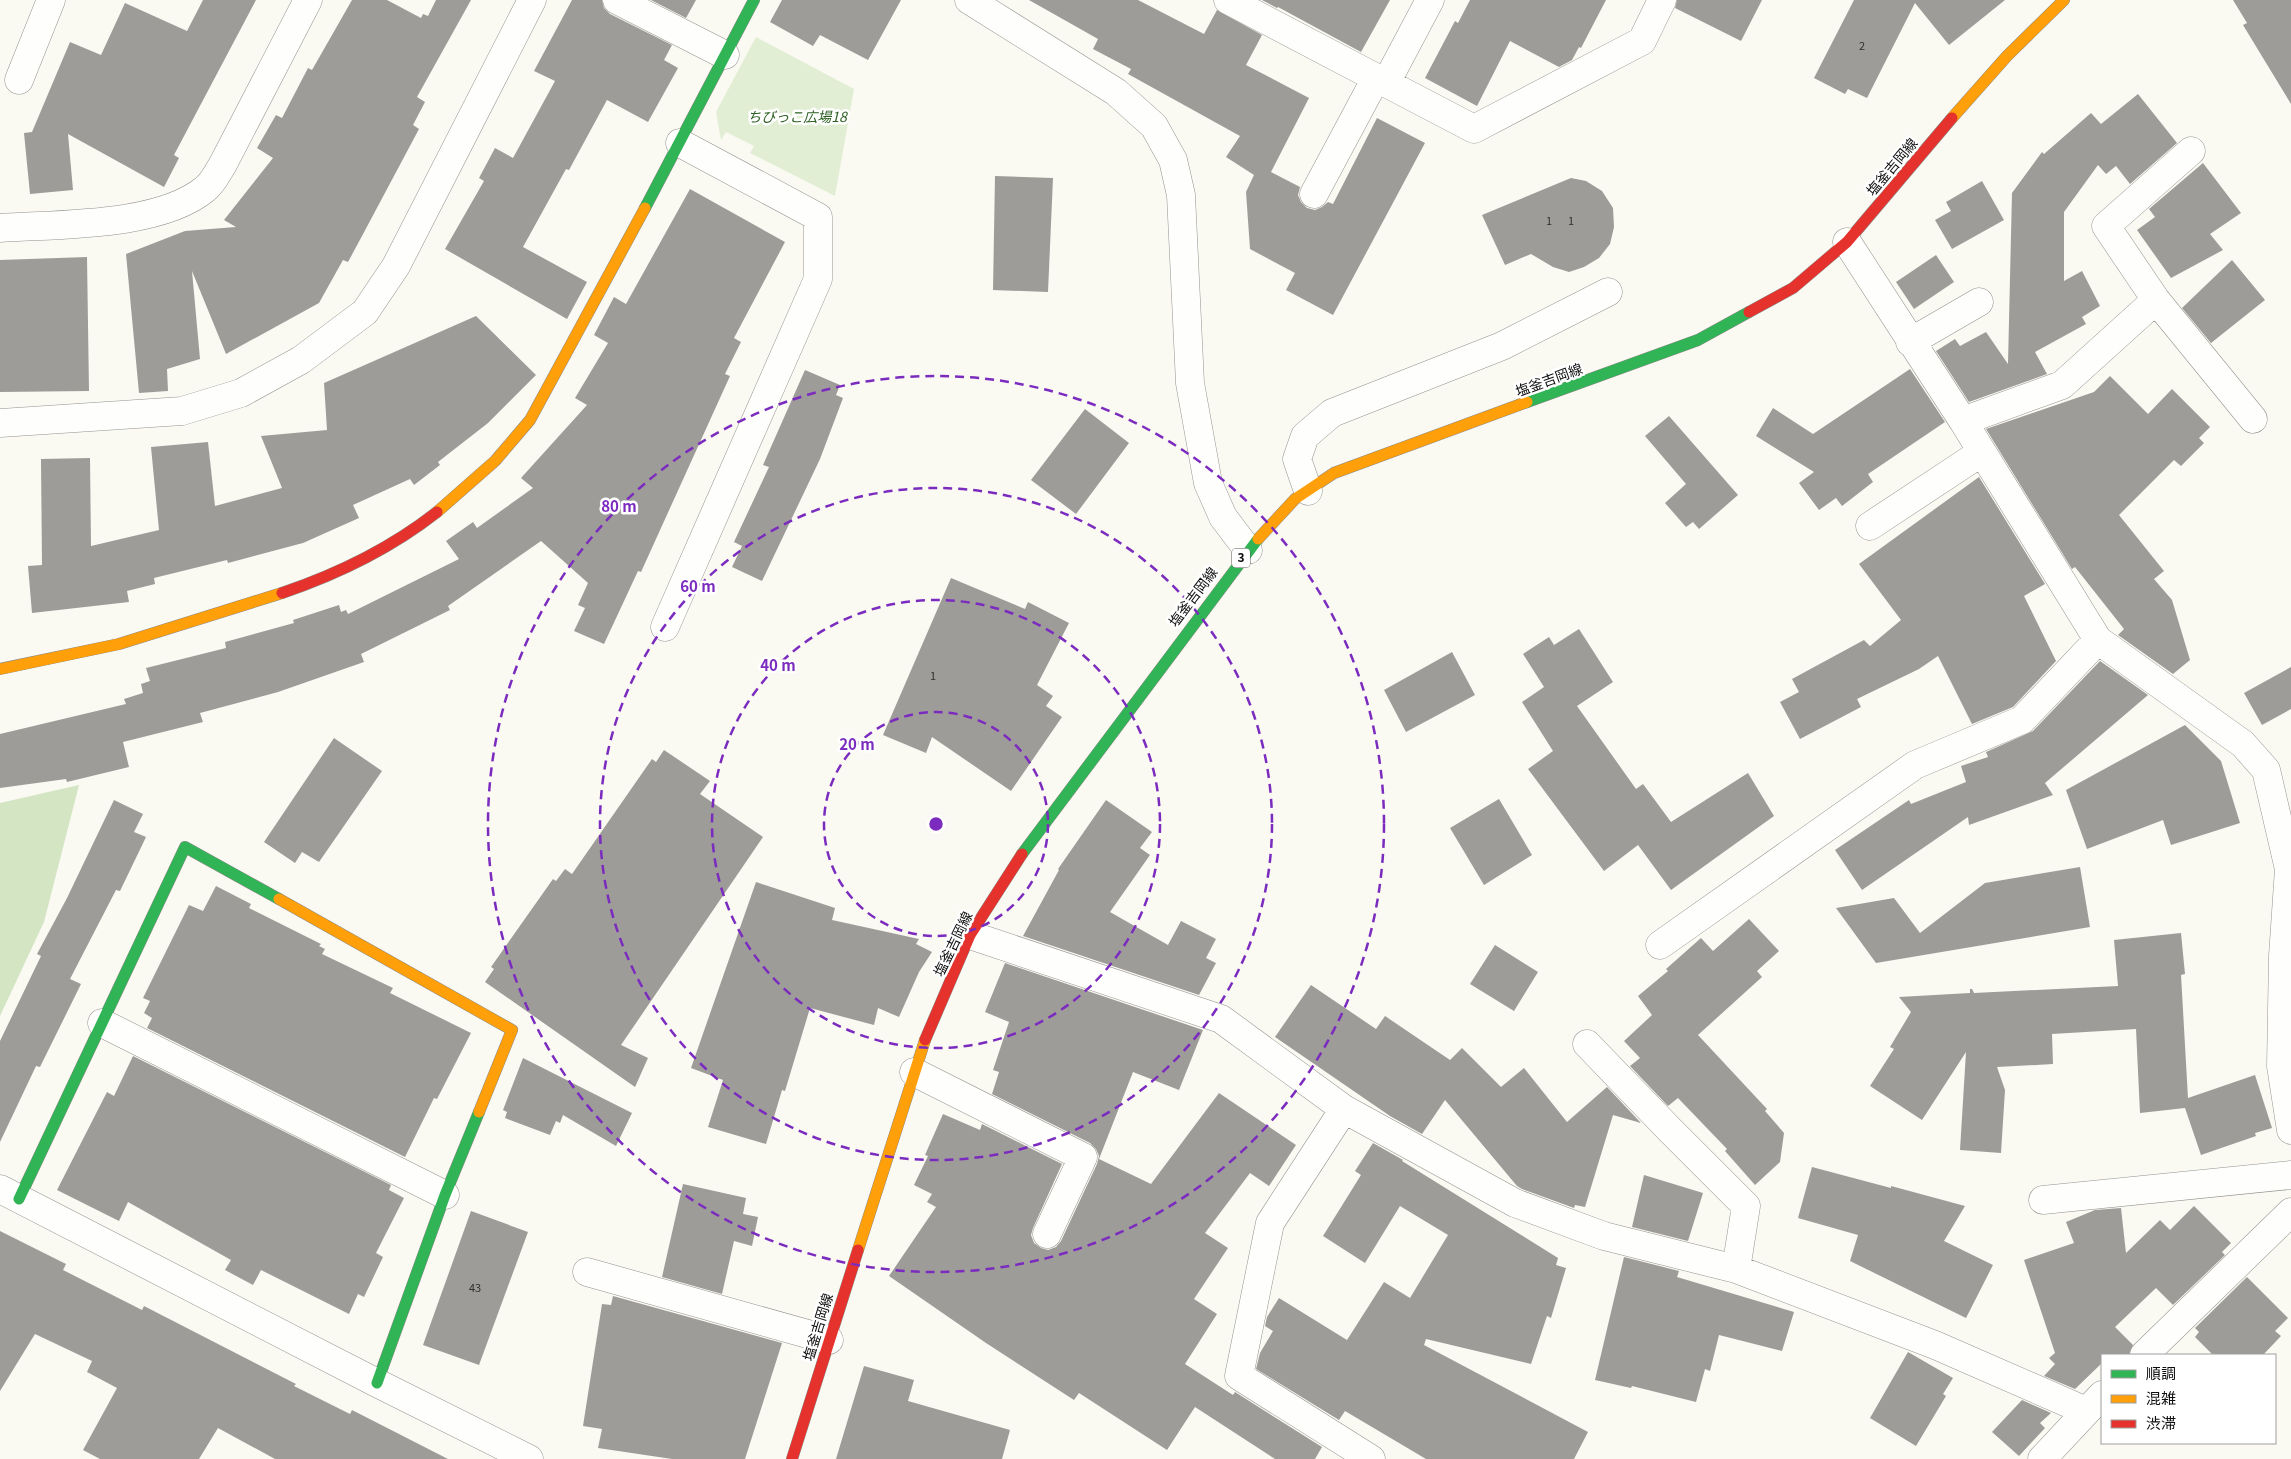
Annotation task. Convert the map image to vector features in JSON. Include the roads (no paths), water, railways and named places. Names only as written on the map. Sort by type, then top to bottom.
[{"type":"street","points":[[19,80],[51,0]]},
{"type":"street","points":[[0,228],[118,220],[180,205],[206,188],[223,164],[308,0]]},
{"type":"street","points":[[0,423],[182,411],[241,393],[301,360],[365,312],[396,266],[532,0]]},
{"type":"street","points":[[617,0],[725,55]]},
{"type":"street","points":[[0,669],[117,645],[196,622],[306,585],[366,558],[421,524],[474,483],[506,450],[530,420],[680,143],[754,0]]},
{"type":"street","points":[[969,0],[1116,92],[1154,126],[1173,160],[1181,195],[1190,383],[1208,483],[1223,517],[1248,550]]},
{"type":"street","points":[[1228,0],[1474,129],[1642,41],[1662,0]]},
{"type":"street","points":[[1314,194],[1430,0]]},
{"type":"street","name":"塩釜吉岡線","points":[[792,1459],[914,1072],[970,935],[1032,838],[1248,550],[1295,499],[1334,474],[1698,340],[1793,288],[1846,242],[1894,190],[1946,126],[2007,56],[2064,0]]},
{"type":"street","points":[[665,628],[818,279],[818,217],[680,143]]},
{"type":"street","points":[[2191,151],[2106,226],[2156,300],[2253,419]]},
{"type":"street","points":[[1846,242],[1982,452],[2098,640],[2243,744],[2266,770],[2289,870],[2283,956],[2281,1066],[2291,1130]]},
{"type":"street","points":[[1308,491],[1297,459],[1304,436],[1332,413],[1502,346],[1608,292]]},
{"type":"street","points":[[1962,421],[2062,385],[2156,300]]},
{"type":"street","points":[[1910,342],[1979,302]]},
{"type":"street","points":[[1870,526],[1982,452]]},
{"type":"street","points":[[1660,945],[1915,765],[2022,720],[2098,640]]},
{"type":"street","points":[[377,1383],[444,1195],[512,1030],[185,847],[102,1022],[9,1194],[377,1383],[529,1459]]},
{"type":"street","points":[[970,935],[1221,1019],[1344,1110],[1515,1203],[1604,1236],[1736,1269],[1934,1345],[2094,1403],[2042,1459]]},
{"type":"street","points":[[102,1022],[444,1195]]},
{"type":"street","points":[[1587,1044],[1746,1206],[1736,1269]]},
{"type":"street","points":[[914,1072],[1083,1156],[1047,1234]]},
{"type":"street","points":[[1344,1110],[1270,1223],[1239,1376],[1371,1459]]},
{"type":"street","points":[[2043,1200],[2291,1174]]},
{"type":"street","points":[[2145,1354],[2291,1212]]},
{"type":"street","points":[[587,1272],[829,1340]]},
{"type":"park label","name":"ちびっこ広場18","points":[[797,117]]}]
